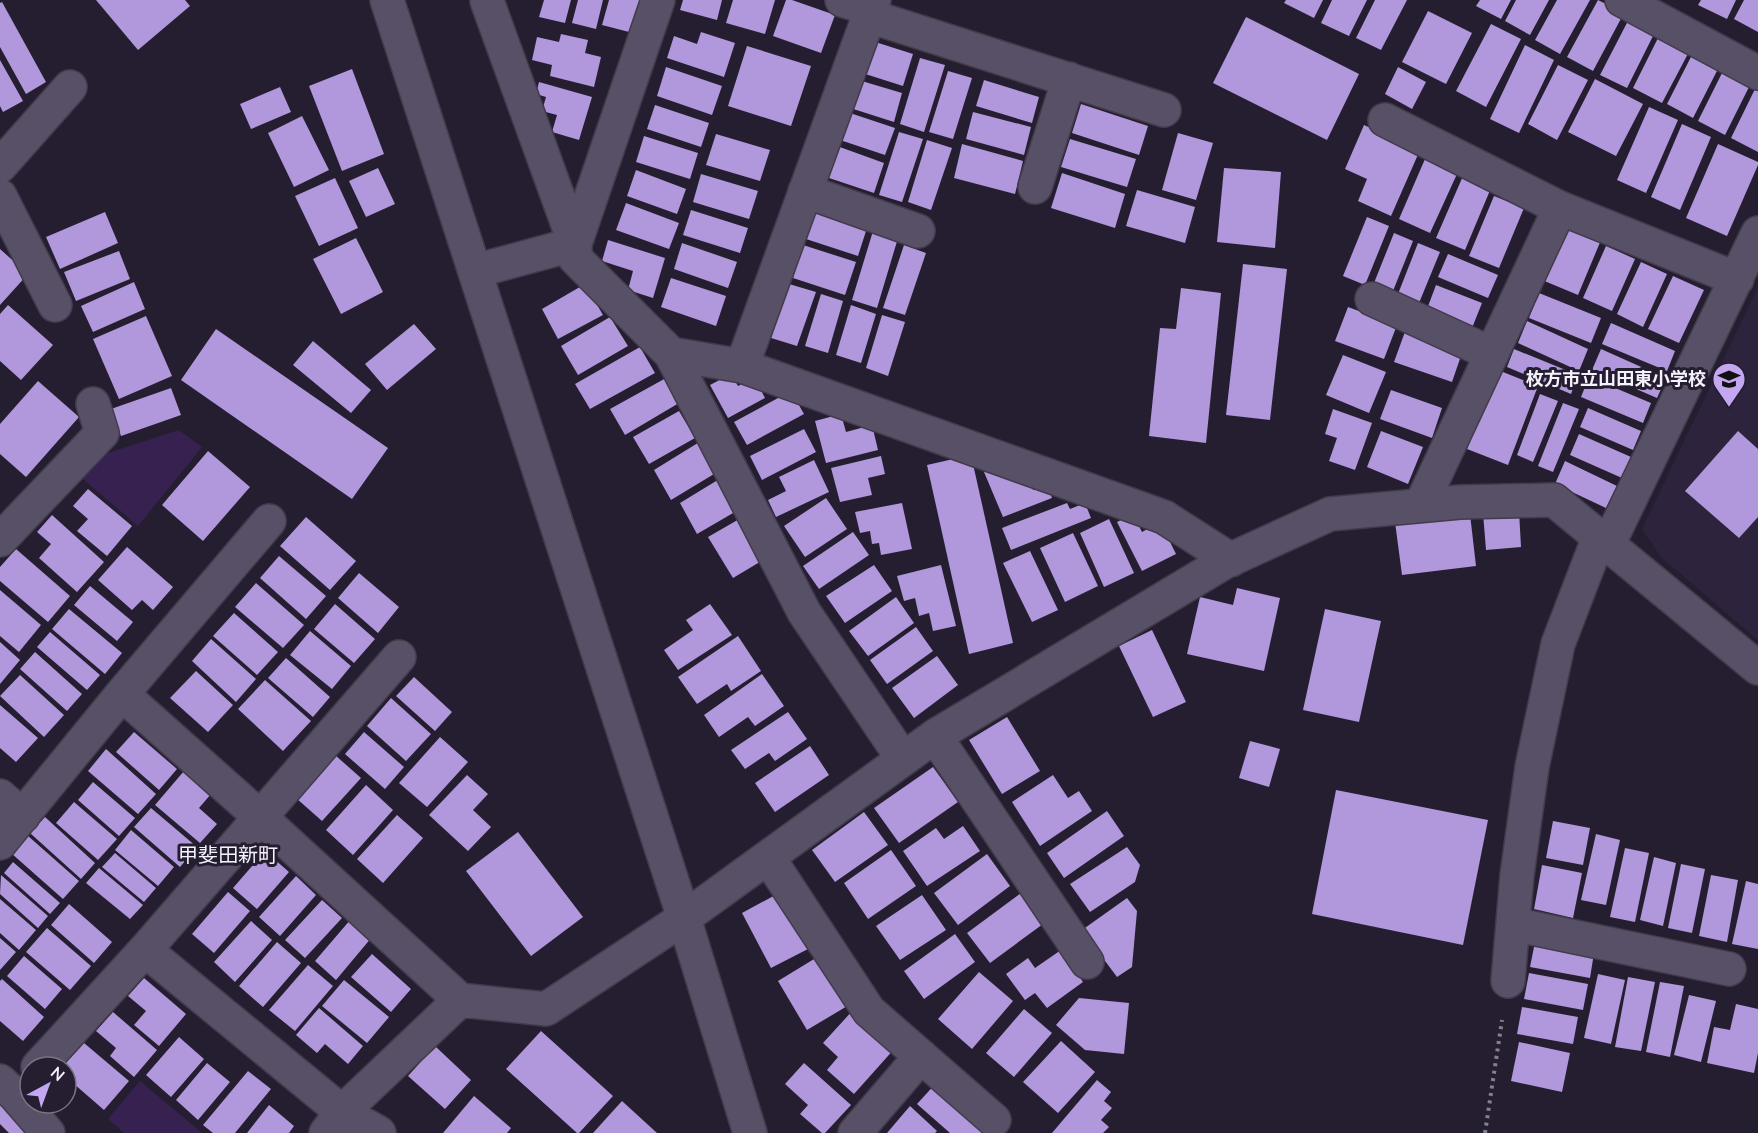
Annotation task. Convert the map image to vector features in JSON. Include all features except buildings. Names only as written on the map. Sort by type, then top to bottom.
[{"type":"street","points":[[387,0],[684,918],[750,1133]]},
{"type":"street","points":[[658,0],[575,244],[575,258],[671,354],[804,612],[903,759]]},
{"type":"street","points":[[1622,0],[1758,73]]},
{"type":"street","points":[[487,1],[575,244]]},
{"type":"street","points":[[742,366],[805,191],[864,6],[1069,80],[1164,110]]},
{"type":"street","points":[[1035,187],[1069,80]]},
{"type":"street","points":[[0,166],[70,87]]},
{"type":"street","points":[[1385,120],[1560,208],[1737,279]]},
{"type":"street","points":[[805,191],[918,231]]},
{"type":"street","points":[[0,196],[55,305]]},
{"type":"street","points":[[1421,506],[1560,208]]},
{"type":"street","points":[[1508,981],[1517,875],[1532,767],[1558,644],[1604,541],[1758,233]]},
{"type":"street","points":[[475,271],[575,244]]},
{"type":"street","points":[[1372,299],[1492,354]]},
{"type":"street","points":[[671,354],[742,366],[1164,517],[1231,560]]},
{"type":"street","points":[[2,533],[102,433],[93,404]]},
{"type":"street","points":[[122,694],[460,1000],[546,1009],[684,918],[935,736],[1231,560],[1330,514],[1460,502],[1554,500],[1758,668]]},
{"type":"street","points":[[0,843],[11,806],[122,694],[269,521]]},
{"type":"street","points":[[49,1055],[145,950],[399,657]]},
{"type":"street","points":[[935,736],[1087,962]]},
{"type":"street","points":[[768,857],[869,1011],[994,1120]]},
{"type":"street","points":[[1513,924],[1729,969]]},
{"type":"street","points":[[145,950],[334,1122],[379,1133]]},
{"type":"street","points":[[334,1122],[460,1000]]},
{"type":"street","points":[[855,1133],[921,1056]]},
{"type":"street","points":[[15,1084],[48,1133]]},
{"type":"path","points":[[1485,1133],[1508,981]]},
{"type":"shaded area","name":"枚方市立山田東小学校","points":[[1758,287],[1758,640],[1661,557],[1642,529]]},
{"type":"shaded area","points":[[179,430],[202,447],[138,526],[83,479],[105,454]]},
{"type":"shaded area","points":[[140,1081],[202,1133],[124,1133],[108,1119]]},
{"type":"place","name":"枚方市立山田東小学校","points":[[1729,408]]},
{"type":"district","name":"甲斐田新町","points":[[228,855]]}]
